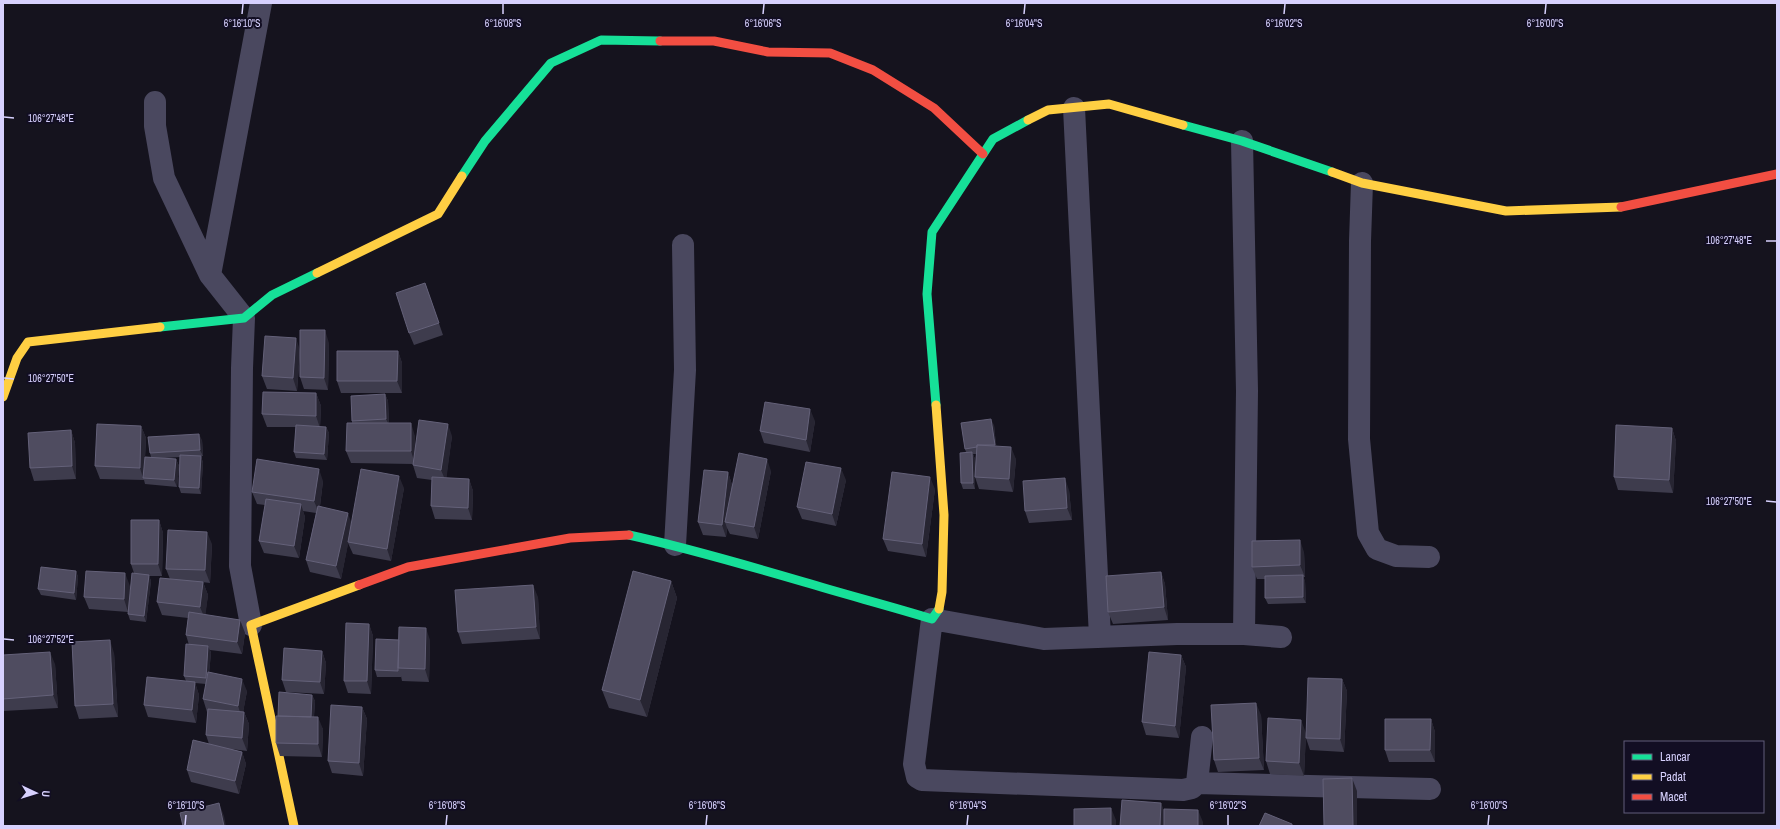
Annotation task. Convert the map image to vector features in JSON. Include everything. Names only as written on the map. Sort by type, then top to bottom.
[{"type":"street","points":[[210,275],[261,3]]},
{"type":"street","points":[[3,397],[17,358],[28,342],[244,318],[272,295],[438,214],[485,141],[551,63],[601,40],[714,42],[768,52],[830,53],[873,70],[934,108],[983,154]]},
{"type":"street","points":[[155,102],[155,126],[164,178],[210,275],[244,318],[240,566],[250,625],[294,826]]},
{"type":"street","points":[[1202,737],[1196,783],[1192,788],[1183,790],[930,781],[922,780],[917,777],[914,764],[932,619],[940,608],[942,592],[944,515],[927,294],[932,232],[993,139],[1048,110],[1109,104],[1242,141],[1362,183],[1506,210],[1616,208],[1777,174]]},
{"type":"street","points":[[1074,108],[1100,637]]},
{"type":"street","points":[[1242,141],[1247,391],[1244,634]]},
{"type":"street","points":[[1362,183],[1360,241],[1360,439],[1368,533],[1377,549],[1396,556],[1429,557]]},
{"type":"street","points":[[675,545],[685,370],[683,245]]},
{"type":"street","points":[[250,625],[416,566],[570,538],[626,534],[675,545],[817,586],[872,600],[932,619],[1044,639],[1177,634],[1244,634],[1281,637]]},
{"type":"street","points":[[1196,783],[1430,789]]},
{"type":"building","points":[[425,283],[439,323],[409,333],[396,293]]},
{"type":"building","points":[[300,330],[325,330],[324,378],[300,377]]},
{"type":"building","points":[[265,336],[296,338],[293,378],[262,376]]},
{"type":"building","points":[[337,351],[398,351],[397,381],[337,381]]},
{"type":"building","points":[[263,392],[316,393],[316,416],[262,414]]},
{"type":"building","points":[[385,394],[386,419],[352,421],[351,396]]},
{"type":"building","points":[[765,402],[810,409],[806,440],[760,431]]},
{"type":"building","points":[[991,419],[995,445],[977,445],[977,447],[965,449],[961,423]]},
{"type":"building","points":[[419,420],[448,424],[441,470],[413,465]]},
{"type":"building","points":[[347,423],[411,423],[411,451],[346,451]]},
{"type":"building","points":[[97,424],[141,426],[140,468],[95,466]]},
{"type":"building","points":[[296,425],[326,427],[324,454],[294,452]]},
{"type":"building","points":[[1616,425],[1672,428],[1669,480],[1614,477]]},
{"type":"building","points":[[71,430],[72,466],[30,468],[28,433]]},
{"type":"building","points":[[199,434],[200,450],[150,453],[148,437]]},
{"type":"building","points":[[977,445],[1011,447],[1009,479],[975,477]]},
{"type":"building","points":[[972,452],[973,483],[961,483],[960,453]]},
{"type":"building","points":[[739,453],[767,459],[754,527],[725,522]]},
{"type":"building","points":[[180,455],[201,456],[199,488],[179,487]]},
{"type":"building","points":[[145,457],[176,459],[174,480],[143,478]]},
{"type":"building","points":[[257,459],[319,469],[314,501],[252,492]]},
{"type":"building","points":[[806,462],[841,468],[832,514],[797,507]]},
{"type":"building","points":[[361,469],[399,476],[387,549],[348,542]]},
{"type":"building","points":[[704,470],[728,472],[722,525],[698,522]]},
{"type":"building","points":[[892,472],[930,477],[922,544],[883,539]]},
{"type":"building","points":[[432,477],[469,479],[468,508],[431,506]]},
{"type":"building","points":[[1065,478],[1067,508],[1025,511],[1023,481]]},
{"type":"building","points":[[266,499],[301,504],[294,546],[259,541]]},
{"type":"building","points":[[318,506],[348,513],[336,566],[306,560]]},
{"type":"building","points":[[131,520],[159,520],[158,564],[131,564]]},
{"type":"building","points":[[168,530],[207,532],[205,570],[166,569]]},
{"type":"building","points":[[1300,540],[1300,565],[1252,567],[1252,541]]},
{"type":"building","points":[[41,567],[76,571],[74,593],[38,589]]},
{"type":"building","points":[[86,571],[125,573],[124,599],[84,597]]},
{"type":"building","points":[[633,571],[671,581],[640,700],[602,690]]},
{"type":"building","points":[[1161,572],[1164,607],[1108,612],[1106,576]]},
{"type":"building","points":[[132,573],[149,575],[144,616],[128,614]]},
{"type":"building","points":[[1303,575],[1303,597],[1265,598],[1265,576]]},
{"type":"building","points":[[160,578],[203,582],[200,607],[157,602]]},
{"type":"building","points":[[533,585],[536,627],[458,632],[455,590]]},
{"type":"building","points":[[189,612],[240,620],[237,642],[186,635]]},
{"type":"building","points":[[346,623],[369,624],[367,681],[344,681]]},
{"type":"building","points":[[399,627],[426,628],[425,669],[398,668]]},
{"type":"building","points":[[376,639],[399,640],[398,671],[375,670]]},
{"type":"building","points":[[110,640],[113,704],[75,706],[72,642]]},
{"type":"building","points":[[186,644],[208,646],[206,678],[184,676]]},
{"type":"building","points":[[284,648],[322,651],[320,682],[282,680]]},
{"type":"building","points":[[50,652],[53,695],[3,699],[3,655]]},
{"type":"building","points":[[1149,652],[1181,655],[1175,726],[1142,722]]},
{"type":"building","points":[[208,672],[242,679],[238,706],[203,699]]},
{"type":"building","points":[[147,677],[195,682],[192,710],[144,705]]},
{"type":"building","points":[[1308,678],[1342,679],[1340,739],[1306,738]]},
{"type":"building","points":[[279,692],[312,695],[311,717],[278,716]]},
{"type":"building","points":[[1256,703],[1259,758],[1214,760],[1211,705]]},
{"type":"building","points":[[331,705],[362,707],[359,763],[328,761]]},
{"type":"building","points":[[208,709],[244,712],[242,738],[206,735]]},
{"type":"building","points":[[276,716],[318,717],[318,744],[276,743]]},
{"type":"building","points":[[1268,718],[1301,720],[1299,763],[1266,761]]},
{"type":"building","points":[[1385,719],[1431,719],[1430,750],[1385,750]]},
{"type":"building","points":[[193,740],[242,752],[235,781],[187,770]]},
{"type":"building","points":[[1352,778],[1353,826],[1324,826],[1323,779]]},
{"type":"building","points":[[1122,800],[1161,803],[1160,826],[1120,826]]},
{"type":"building","points":[[219,803],[224,826],[183,826],[180,813]]},
{"type":"building","points":[[1111,808],[1111,826],[1074,826],[1074,809]]},
{"type":"building","points":[[1164,809],[1198,810],[1198,826],[1164,826]]},
{"type":"building","points":[[1265,813],[1292,824],[1292,826],[1259,826]]},
{"type":"traffic: fast","points":[[462,176],[485,141],[551,63],[601,40],[660,41]]},
{"type":"traffic: fast","points":[[936,405],[927,294],[932,232],[993,139],[1028,120]]},
{"type":"traffic: fast","points":[[1183,125],[1242,141],[1332,172]]},
{"type":"traffic: fast","points":[[160,327],[244,318],[272,295],[317,273]]},
{"type":"traffic: fast","points":[[629,535],[717,557],[932,619],[939,609]]},
{"type":"traffic: slow","points":[[1028,120],[1048,110],[1109,104],[1183,125]]},
{"type":"traffic: slow","points":[[1332,172],[1362,183],[1506,211],[1621,207]]},
{"type":"traffic: slow","points":[[317,273],[438,214],[462,176]]},
{"type":"traffic: slow","points":[[3,397],[17,358],[28,342],[160,327]]},
{"type":"traffic: slow","points":[[936,405],[944,515],[942,592],[939,609]]},
{"type":"traffic: slow","points":[[294,826],[251,625],[359,585]]},
{"type":"traffic: jam","points":[[660,41],[714,41],[768,52],[830,53],[873,70],[934,108],[983,154]]},
{"type":"traffic: jam","points":[[1621,207],[1777,174]]},
{"type":"traffic: jam","points":[[359,585],[408,567],[570,538],[629,535]]}]
